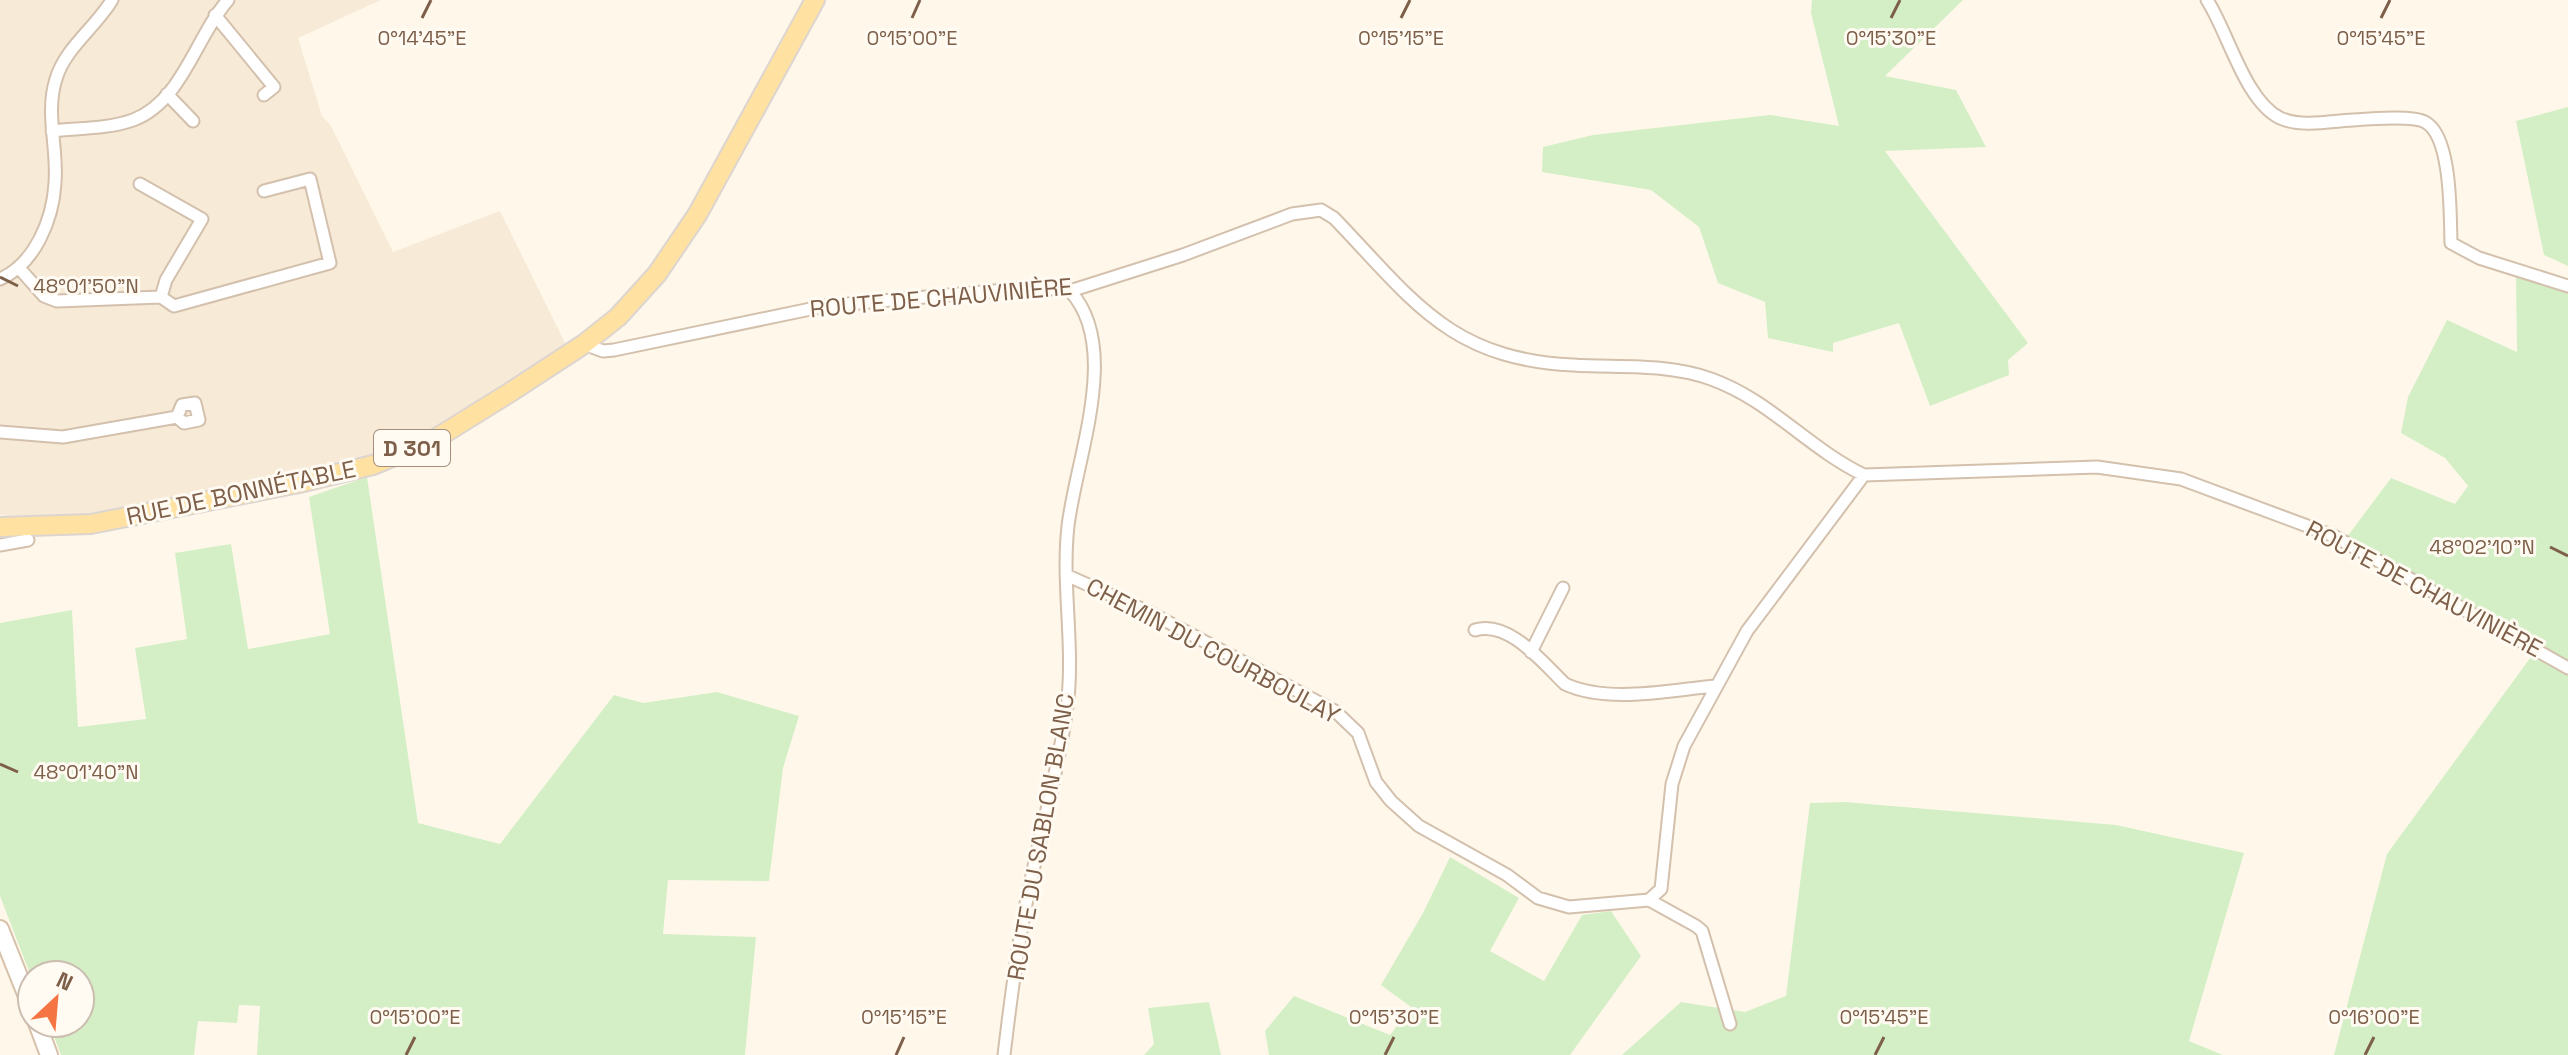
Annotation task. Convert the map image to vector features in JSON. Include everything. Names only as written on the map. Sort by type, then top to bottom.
[{"type":"main road","name":"RUE DE BONNÉTABLE","points":[[26,533],[91,524],[299,483],[373,465],[435,439],[584,344],[641,295],[674,252],[815,0]]},
{"type":"main road","name":"D 301","points":[[0,524],[26,533]]},
{"type":"street","points":[[0,279],[19,268],[39,239],[49,212],[55,183],[52,93],[62,64],[112,0]]},
{"type":"street","points":[[52,131],[133,120],[153,109],[167,94],[215,15],[228,0]]},
{"type":"street","points":[[2207,0],[2259,101],[2280,118],[2310,124],[2365,119],[2423,121],[2437,131],[2445,161],[2451,243],[2479,258],[2568,286]]},
{"type":"street","points":[[215,15],[274,87],[264,95]]},
{"type":"street","points":[[167,94],[193,121]]},
{"type":"street","points":[[19,268],[44,296],[57,301],[161,297],[174,306],[330,263],[310,179],[264,191]]},
{"type":"street","points":[[140,184],[202,219],[166,280],[161,297]]},
{"type":"street","name":"ROUTE DE CHAUVINIÈRE","points":[[584,344],[603,351],[614,350],[825,306],[1038,287],[1070,291],[1183,255],[1292,214],[1321,210],[1334,218],[1417,306],[1496,354],[1528,363],[1671,368],[1711,379],[1751,397],[1785,418],[1842,464],[1864,475],[2097,467],[2181,479],[2334,536],[2568,668]]},
{"type":"street","name":"ROUTE DU SABLON BLANC","points":[[1004,1055],[1025,905],[1067,713],[1071,658],[1066,575],[1068,526],[1095,363],[1092,331],[1078,300],[1070,291]]},
{"type":"street","points":[[0,432],[63,437],[177,417]]},
{"type":"street","points":[[1730,1024],[1702,931],[1649,900],[1661,889],[1672,784],[1684,746],[1747,631],[1864,475]]},
{"type":"street","points":[[0,545],[26,533]]},
{"type":"street","name":"CHEMIN DU COURBOULAY","points":[[1066,575],[1151,613],[1335,711],[1358,733],[1376,782],[1391,801],[1419,826],[1507,875],[1538,898],[1569,907],[1649,900]]},
{"type":"street","points":[[1531,652],[1563,588]]},
{"type":"street","points":[[1475,630],[1502,630],[1565,684],[1577,689],[1640,692],[1715,686]]},
{"type":"street","points":[[0,929],[16,969]]},
{"type":"shaded area","points":[[0,0],[381,0],[298,38],[322,116],[331,126],[393,252],[500,211],[565,343],[512,384],[461,414],[407,442],[333,468],[112,512],[49,519],[0,515]]},
{"type":"green space","points":[[1812,0],[1963,0],[1885,76],[1956,90],[1986,147],[1885,151],[2028,343],[2008,360],[2009,375],[1930,406],[1899,323],[1833,343],[1833,352],[1768,338],[1765,302],[1718,283],[1699,227],[1651,190],[1542,172],[1543,147],[1593,135],[1770,115],[1839,126],[1811,13]]},
{"type":"green space","points":[[2568,107],[2568,266],[2544,255],[2516,121]]},
{"type":"green space","points":[[2516,277],[2568,293],[2568,1055],[2334,1055],[2387,854],[2533,654],[2341,545],[2391,478],[2455,504],[2468,486],[2445,458],[2401,433],[2408,397],[2447,320],[2517,352]]},
{"type":"green space","points":[[367,477],[418,823],[500,844],[614,695],[643,703],[717,692],[799,716],[783,768],[769,881],[668,880],[663,934],[756,937],[745,1055],[257,1055],[260,1006],[239,1005],[237,1023],[198,1021],[194,1055],[61,1055],[55,1039],[96,1039],[96,959],[24,959],[0,896],[0,623],[72,610],[78,727],[146,719],[135,648],[187,639],[175,553],[231,544],[248,649],[330,634],[309,497]]},
{"type":"green space","points":[[1845,802],[2116,825],[2244,853],[2189,1041],[2223,1055],[1622,1055],[1681,1002],[1745,1012],[1786,996],[1810,803]]},
{"type":"green space","points":[[1450,857],[1519,898],[1490,951],[1544,981],[1582,915],[1611,911],[1641,956],[1570,1055],[1269,1055],[1265,1031],[1294,996],[1390,1035],[1411,1007],[1381,985],[1423,913]]},
{"type":"green space","points":[[1209,1002],[1221,1055],[1144,1055],[1154,1044],[1148,1008]]}]
